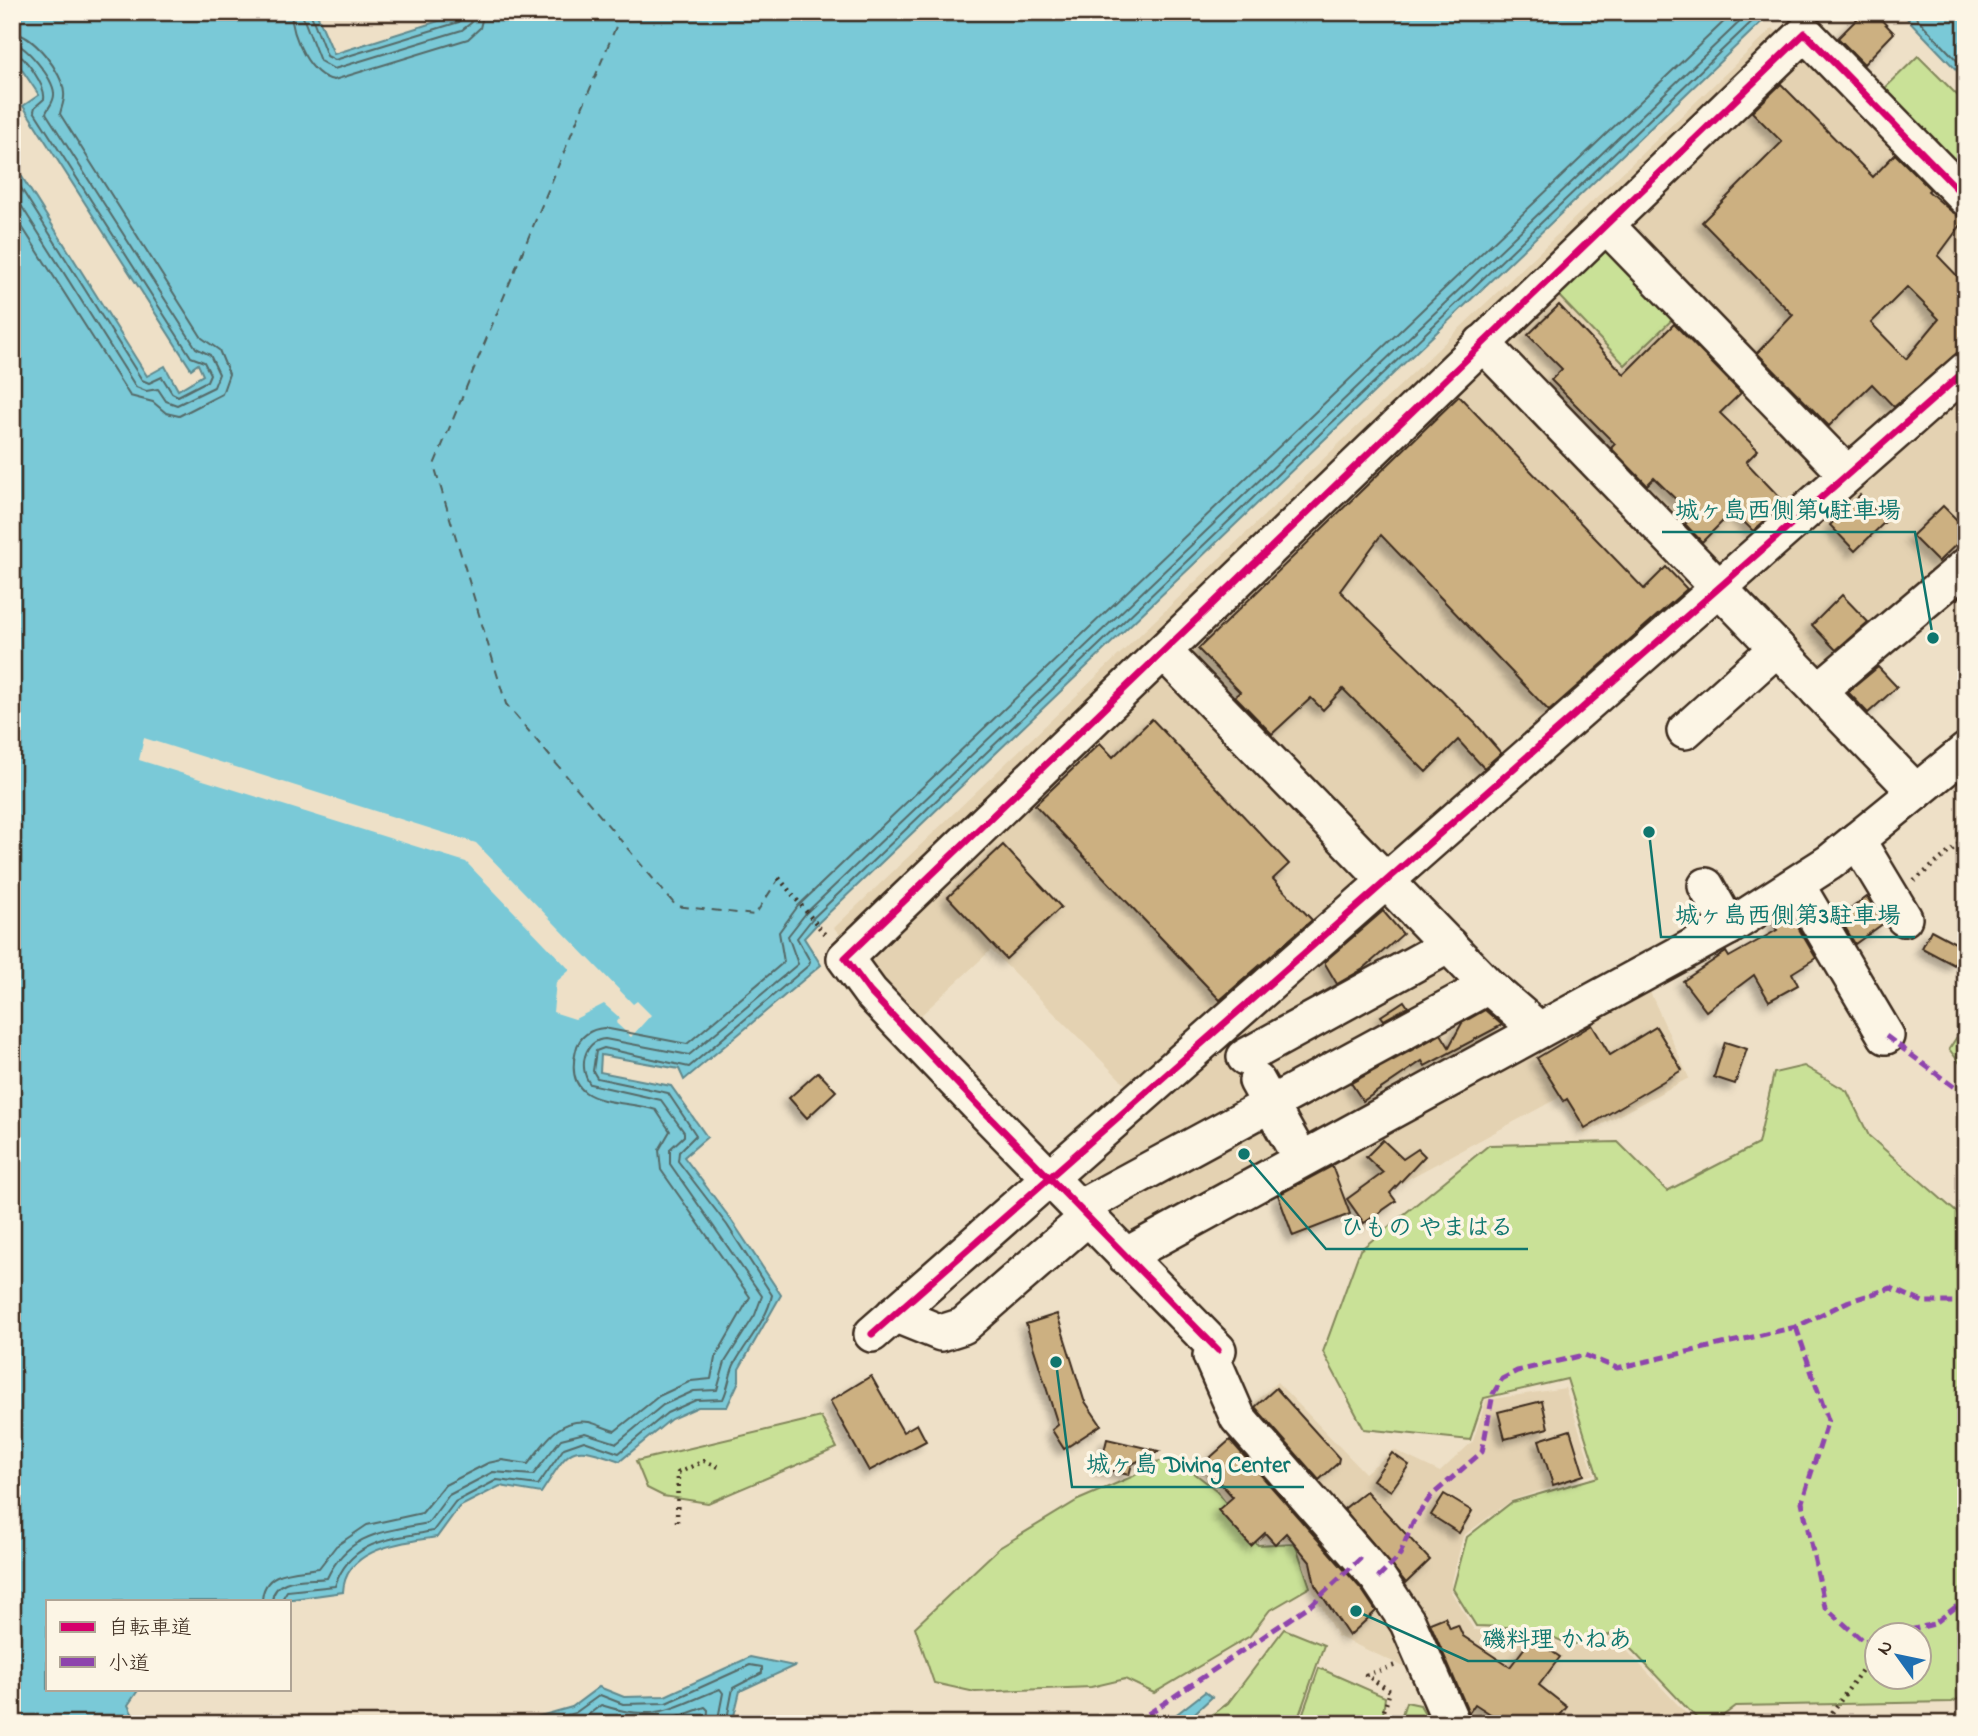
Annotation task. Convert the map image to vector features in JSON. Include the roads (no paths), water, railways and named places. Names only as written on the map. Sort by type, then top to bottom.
[{"type":"street","points":[[1452,1724],[1408,1623],[1378,1578],[1238,1418],[1211,1356],[1218,1350],[870,992],[845,958],[1805,33],[1966,198]]},
{"type":"street","points":[[1606,225],[1847,474]]},
{"type":"street","points":[[1482,343],[1916,792]]},
{"type":"street","points":[[1488,986],[1269,1102],[1084,1212],[1047,1254],[964,1326],[941,1333],[928,1328],[883,1324],[1966,370]]},
{"type":"street","points":[[1818,691],[1966,566]]},
{"type":"street","points":[[1685,731],[1777,648]]},
{"type":"street","points":[[1164,652],[1488,986],[1539,1030]]},
{"type":"street","points":[[1125,1256],[1729,928],[1797,886],[1966,751]]},
{"type":"street","points":[[1857,840],[1904,918]]},
{"type":"street","points":[[1706,886],[1729,928]]},
{"type":"street","points":[[1797,886],[1886,1036]]},
{"type":"street","points":[[1245,1057],[1448,945]]},
{"type":"street","points":[[1226,1022],[1301,1159]]},
{"type":"water","points":[[12,12],[316,12],[334,54],[467,12],[1772,12],[817,924],[804,938],[821,965],[684,1080],[679,1069],[601,1055],[600,1072],[671,1086],[707,1137],[684,1157],[732,1221],[781,1295],[739,1369],[739,1381],[727,1407],[698,1407],[671,1419],[620,1461],[590,1452],[572,1453],[565,1458],[541,1493],[500,1486],[459,1507],[437,1537],[393,1545],[365,1556],[354,1565],[346,1577],[343,1592],[285,1600],[46,1600],[46,1690],[138,1690],[128,1705],[137,1724],[12,1724],[12,161],[147,376],[165,366],[178,390],[203,375],[198,364],[191,369],[23,106],[39,95],[12,55]]},
{"type":"water","points":[[1901,12],[1966,12],[1966,80]]},
{"type":"water","points":[[750,1657],[794,1666],[740,1691],[732,1724],[512,1724],[572,1707],[599,1687],[624,1697],[665,1696]]},
{"type":"water","points":[[1205,1692],[1212,1697],[1183,1724],[1164,1724]]},
{"type":"place","name":"城ヶ島西側第4駐車場","points":[[1933,638]]},
{"type":"place","name":"城ヶ島西側第3駐車場","points":[[1649,832]]},
{"type":"place","name":"ひもの やまはる","points":[[1244,1154]]},
{"type":"place","name":"城ヶ島 Diving Center","points":[[1056,1362]]},
{"type":"place","name":"磯料理 かねあ","points":[[1356,1611]]}]
